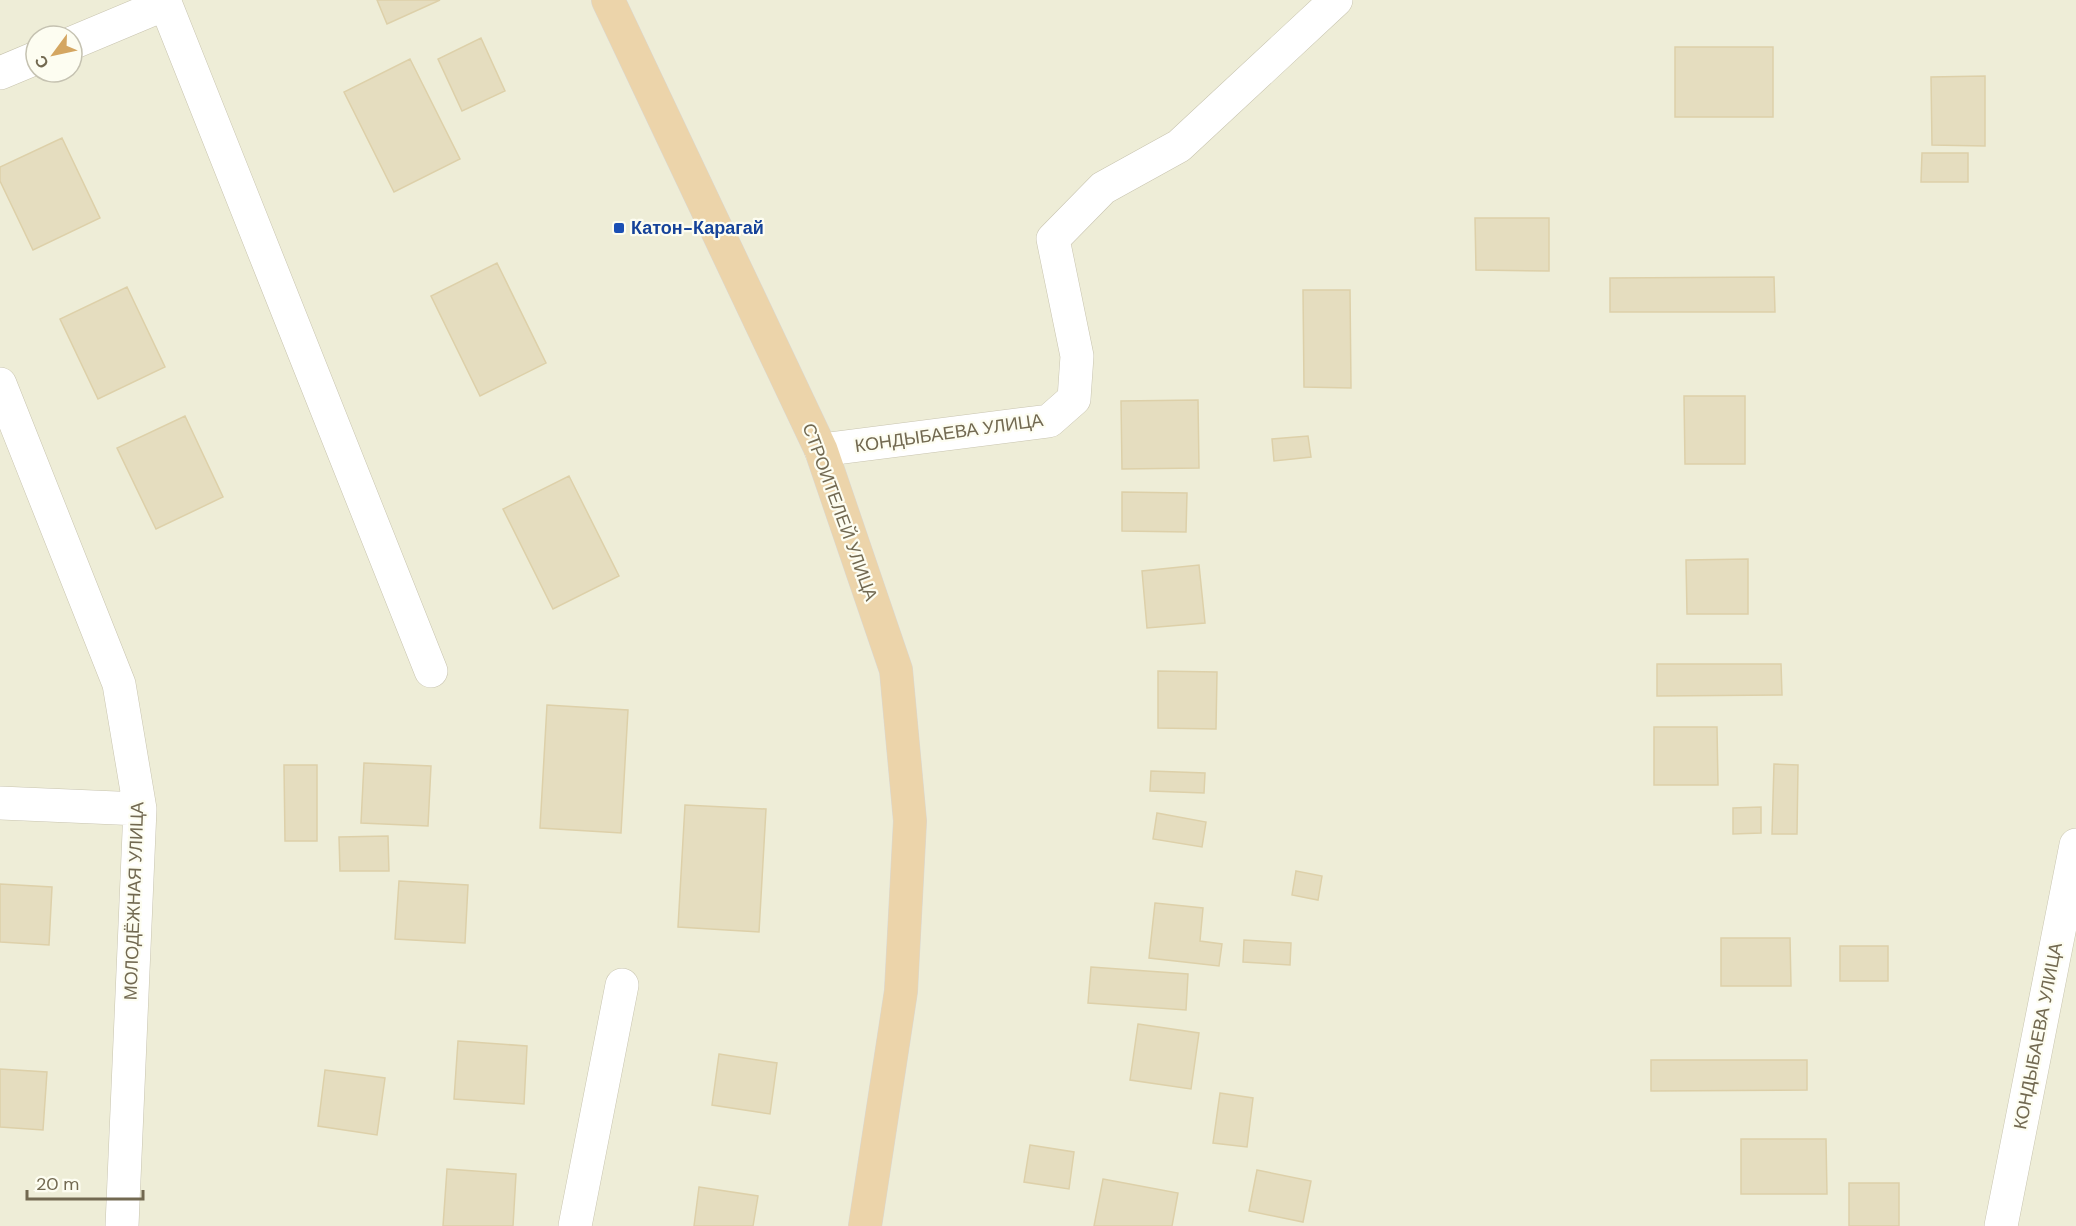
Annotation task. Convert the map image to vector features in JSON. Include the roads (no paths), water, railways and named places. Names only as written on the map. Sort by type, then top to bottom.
[{"type":"highway","name":"СТРОИТЕЛЕЙ УЛИЦА","points":[[608,0],[821,450],[896,670],[909,821],[901,991],[865,1226]]},
{"type":"street","name":"КОНДЫБАЕВА УЛИЦА","points":[[821,450],[1049,421],[1074,399],[1077,356],[1053,239],[1103,188],[1179,146],[1336,0]]},
{"type":"street","points":[[84,38],[164,2],[431,671]]},
{"type":"street","points":[[0,73],[24,63]]},
{"type":"street","name":"МОЛОДЁЖНАЯ УЛИЦА","points":[[0,384],[119,684],[140,809],[122,1226]]},
{"type":"street","points":[[0,803],[140,809]]},
{"type":"street","name":"КОНДЫБАЕВА УЛИЦА","points":[[2001,1226],[2076,845]]},
{"type":"street","points":[[575,1226],[622,985]]},
{"type":"place","name":"Катон-Карагай","points":[[619,228]]}]
